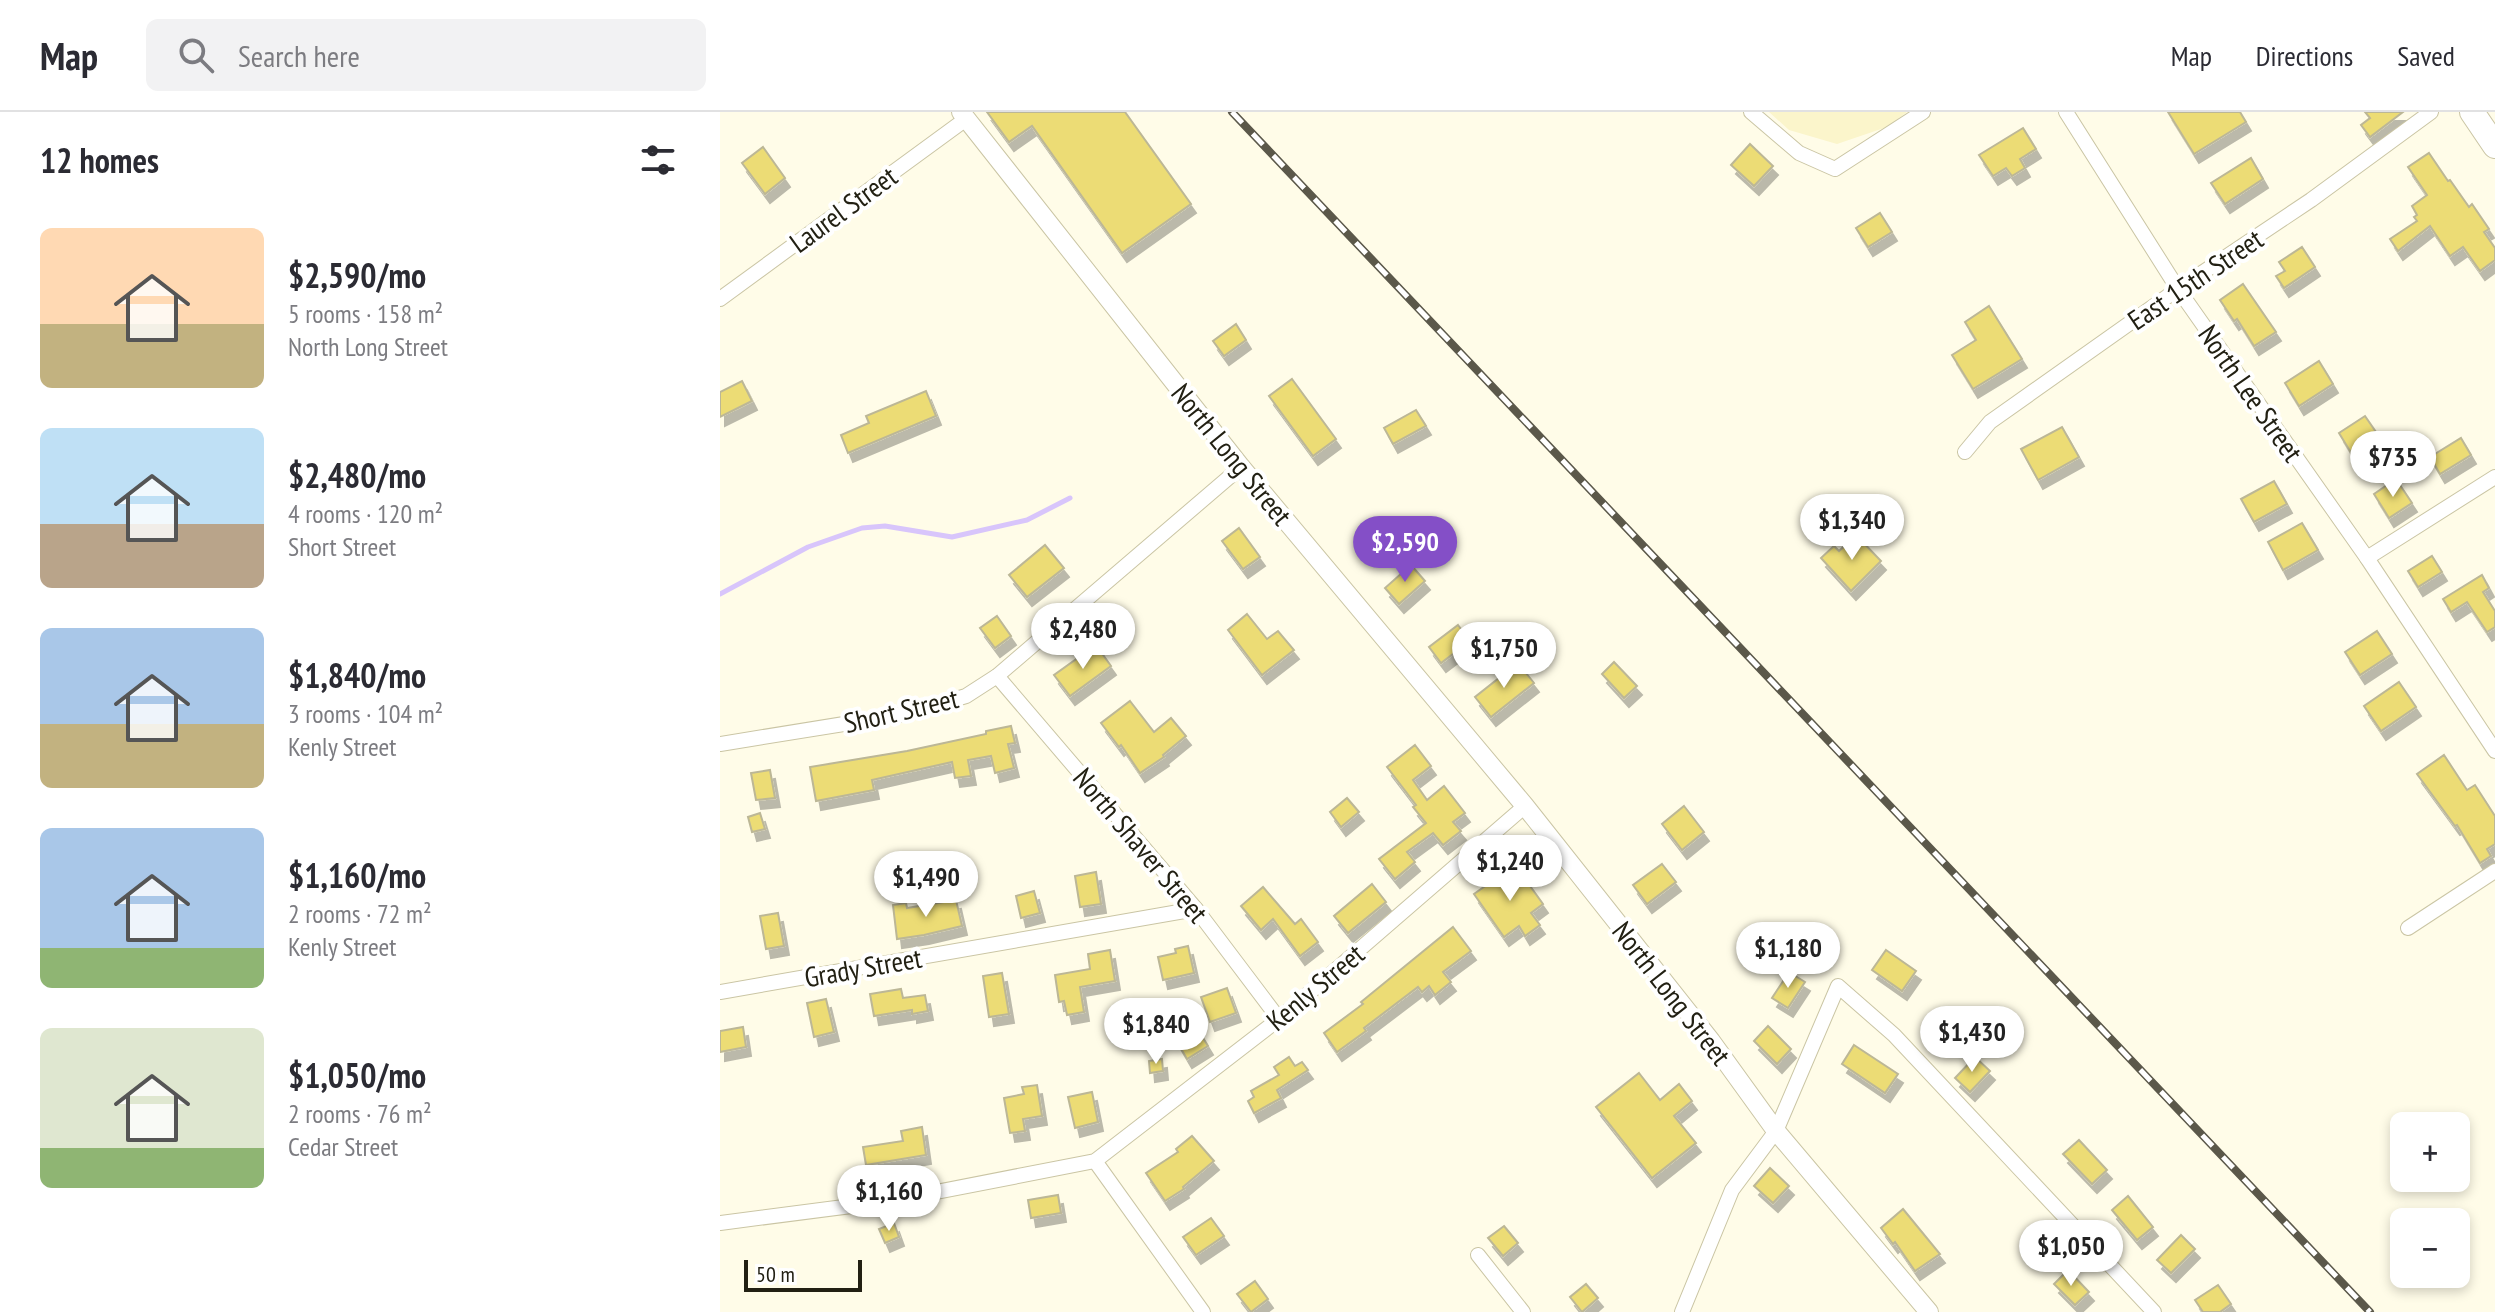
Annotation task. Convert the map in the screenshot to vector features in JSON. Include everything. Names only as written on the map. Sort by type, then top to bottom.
[{"type":"main road","points":[[2472,112],[2495,146]]},
{"type":"street","points":[[1751,112],[1799,153],[1835,169],[1923,112]]},
{"type":"street","name":"North Lee Street","points":[[2066,112],[2178,289],[2367,558],[2495,751]]},
{"type":"street","name":"East 15th Street","points":[[1965,452],[1990,422],[2178,289],[2311,200],[2431,112]]},
{"type":"street","name":"Laurel Street","points":[[720,299],[964,115]]},
{"type":"street","name":"North Long Street","points":[[964,115],[1241,467],[1525,806],[1711,1041],[1776,1131],[1929,1312]]},
{"type":"street","name":"Short Street","points":[[720,744],[906,714],[966,696],[997,676],[1241,467]]},
{"type":"street","points":[[2367,558],[2495,477]]},
{"type":"street","name":"North Shaver Street","points":[[997,676],[1196,909],[1279,1019]]},
{"type":"street","name":"Kenly Street","points":[[720,1223],[890,1201],[1095,1161],[1279,1019],[1525,806]]},
{"type":"street","points":[[2408,928],[2495,871]]},
{"type":"street","name":"Grady Street","points":[[720,992],[1196,909]]},
{"type":"street","points":[[1682,1312],[1732,1190],[1776,1131],[1838,986],[1894,1035],[2154,1312]]},
{"type":"street","points":[[1095,1161],[1203,1312]]},
{"type":"street","points":[[1478,1255],[1523,1312]]},
{"type":"shaded area","points":[[1769,112],[1907,112],[1887,127],[1837,144],[1789,130]]},
{"type":"building","points":[[987,112],[1125,112],[1191,204],[1122,253],[1032,126],[1009,142]]},
{"type":"building","points":[[2168,112],[2240,112],[2246,122],[2194,154]]},
{"type":"building","points":[[2365,112],[2403,112],[2370,137],[2361,125],[2370,118]]},
{"type":"building","points":[[2023,128],[2036,149],[2020,159],[2025,168],[2012,176],[2006,168],[1993,176],[1979,155]]},
{"type":"building","points":[[1750,144],[1773,166],[1754,186],[1731,165]]},
{"type":"building","points":[[763,147],[785,178],[765,194],[742,163]]},
{"type":"building","points":[[2429,153],[2448,181],[2469,207],[2472,204],[2489,229],[2484,232],[2495,248],[2495,260],[2480,271],[2463,247],[2450,256],[2430,226],[2398,251],[2390,239],[2417,221],[2412,206],[2427,195],[2408,167]]},
{"type":"building","points":[[2251,158],[2263,179],[2225,204],[2211,183]]},
{"type":"building","points":[[1880,213],[1892,232],[1868,247],[1856,228]]},
{"type":"building","points":[[2302,247],[2315,267],[2284,288],[2276,276],[2285,271],[2279,262]]},
{"type":"building","points":[[2243,284],[2276,332],[2254,346],[2220,300]]},
{"type":"building","points":[[1989,306],[2022,359],[1973,389],[1952,355],[1976,340],[1965,322]]},
{"type":"building","points":[[1236,324],[1246,340],[1224,356],[1213,341]]},
{"type":"building","points":[[2319,361],[2333,384],[2299,406],[2285,383]]},
{"type":"building","points":[[1292,379],[1336,439],[1313,456],[1269,396]]},
{"type":"building","points":[[742,381],[752,401],[720,417],[720,392]]},
{"type":"building","points":[[926,391],[936,416],[848,453],[841,435],[869,423],[866,416]]},
{"type":"building","points":[[1416,410],[1426,426],[1393,444],[1384,428]]},
{"type":"building","points":[[2365,416],[2376,432],[2366,438],[2371,444],[2353,456],[2339,433]]},
{"type":"building","points":[[2062,427],[2079,457],[2038,480],[2021,449]]},
{"type":"building","points":[[2461,438],[2471,455],[2440,474],[2430,457]]},
{"type":"building","points":[[2396,479],[2412,503],[2389,518],[2374,494]]},
{"type":"building","points":[[2274,481],[2287,504],[2254,522],[2241,499]]},
{"type":"building","points":[[2302,523],[2318,550],[2283,570],[2268,542]]},
{"type":"building","points":[[1239,528],[1260,557],[1243,569],[1222,541]]},
{"type":"building","points":[[1856,535],[1881,561],[1851,591],[1821,558],[1834,546],[1839,551]]},
{"type":"building","points":[[1045,545],[1064,568],[1027,597],[1009,575]]},
{"type":"building","points":[[2432,556],[2442,572],[2418,587],[2408,571]]},
{"type":"building","points":[[1411,565],[1425,581],[1399,604],[1385,588]]},
{"type":"building","points":[[2482,575],[2489,588],[2483,592],[2495,611],[2495,627],[2487,632],[2467,602],[2451,612],[2443,599]]},
{"type":"building","points":[[1247,614],[1267,639],[1278,631],[1294,650],[1262,675],[1228,630]]},
{"type":"building","points":[[997,616],[1011,636],[995,648],[980,628]]},
{"type":"building","points":[[1458,625],[1470,641],[1441,663],[1429,647]]},
{"type":"building","points":[[2377,631],[2392,654],[2360,675],[2345,652]]},
{"type":"building","points":[[1096,645],[1111,666],[1070,696],[1054,675]]},
{"type":"building","points":[[1614,662],[1637,686],[1624,698],[1602,674]]},
{"type":"building","points":[[1518,663],[1534,683],[1491,717],[1475,697]]},
{"type":"building","points":[[2399,682],[2416,707],[2381,731],[2364,706]]},
{"type":"building","points":[[1130,701],[1154,732],[1171,718],[1186,736],[1164,757],[1140,773],[1101,723]]},
{"type":"building","points":[[1011,726],[1015,743],[1008,744],[1014,768],[995,773],[991,756],[968,760],[971,776],[955,778],[952,762],[872,780],[874,790],[816,801],[810,767],[907,751]]},
{"type":"building","points":[[1415,745],[1431,766],[1413,780],[1427,800],[1444,786],[1465,813],[1453,822],[1461,831],[1443,845],[1433,833],[1407,852],[1415,862],[1395,879],[1379,859],[1426,823],[1387,767]]},
{"type":"building","points":[[2444,755],[2467,790],[2475,785],[2495,816],[2495,844],[2487,849],[2491,856],[2480,863],[2457,825],[2417,774]]},
{"type":"building","points":[[770,770],[775,798],[756,800],[751,773]]},
{"type":"building","points":[[1347,798],[1359,812],[1341,827],[1330,812]]},
{"type":"building","points":[[1684,806],[1704,832],[1682,850],[1662,824]]},
{"type":"building","points":[[760,813],[765,829],[752,832],[748,817]]},
{"type":"building","points":[[1662,864],[1676,882],[1647,904],[1633,885]]},
{"type":"building","points":[[1515,865],[1543,904],[1531,913],[1540,925],[1525,936],[1519,926],[1504,937],[1474,894]]},
{"type":"building","points":[[1096,872],[1101,904],[1080,907],[1075,876]]},
{"type":"building","points":[[1372,884],[1386,902],[1348,933],[1334,916]]},
{"type":"building","points":[[1263,887],[1295,924],[1301,919],[1318,942],[1300,956],[1273,919],[1261,930],[1241,906]]},
{"type":"building","points":[[1034,891],[1040,913],[1021,918],[1016,896]]},
{"type":"building","points":[[956,900],[962,926],[897,939],[893,905],[906,903],[907,908]]},
{"type":"building","points":[[778,913],[784,946],[766,949],[760,916]]},
{"type":"building","points":[[1453,927],[1471,951],[1443,972],[1451,982],[1435,995],[1429,986],[1422,992],[1418,987],[1337,1052],[1324,1033]]},
{"type":"building","points":[[1188,946],[1194,973],[1163,980],[1158,957],[1176,953],[1175,949]]},
{"type":"building","points":[[1110,950],[1115,981],[1080,987],[1084,1012],[1067,1015],[1064,1001],[1059,1002],[1055,975],[1090,969],[1088,954]]},
{"type":"building","points":[[1886,950],[1916,971],[1902,991],[1872,970]]},
{"type":"building","points":[[1789,972],[1805,982],[1788,1008],[1772,998]]},
{"type":"building","points":[[1002,973],[1009,1014],[989,1017],[983,976]]},
{"type":"building","points":[[1227,988],[1236,1013],[1210,1022],[1201,997]]},
{"type":"building","points":[[901,989],[903,998],[925,995],[928,1011],[912,1014],[912,1010],[874,1016],[870,994]]},
{"type":"building","points":[[826,999],[834,1032],[814,1037],[807,1003]]},
{"type":"building","points":[[1194,1023],[1208,1046],[1187,1059],[1173,1035]]},
{"type":"building","points":[[1768,1026],[1791,1049],[1777,1064],[1754,1041]]},
{"type":"building","points":[[743,1027],[746,1047],[720,1052],[720,1031]]},
{"type":"building","points":[[1854,1045],[1898,1074],[1885,1093],[1842,1064]]},
{"type":"building","points":[[1289,1057],[1295,1066],[1302,1062],[1308,1070],[1277,1090],[1281,1098],[1254,1113],[1248,1101],[1254,1097],[1251,1091],[1279,1075],[1274,1067]]},
{"type":"building","points":[[1975,1057],[1990,1071],[1970,1092],[1955,1078]]},
{"type":"building","points":[[1162,1059],[1163,1071],[1150,1073],[1149,1061]]},
{"type":"building","points":[[1639,1073],[1660,1100],[1679,1084],[1692,1101],[1674,1116],[1696,1143],[1652,1178],[1596,1107]]},
{"type":"building","points":[[1037,1085],[1042,1116],[1023,1119],[1025,1131],[1010,1133],[1004,1098],[1024,1094],[1022,1087]]},
{"type":"building","points":[[1092,1092],[1098,1122],[1075,1128],[1068,1097]]},
{"type":"building","points":[[922,1127],[926,1155],[866,1165],[863,1147],[903,1141],[901,1131]]},
{"type":"building","points":[[1192,1136],[1214,1161],[1184,1189],[1165,1201],[1146,1173],[1178,1152],[1176,1149]]},
{"type":"building","points":[[2079,1140],[2107,1170],[2092,1184],[2063,1154]]},
{"type":"building","points":[[1770,1168],[1789,1186],[1773,1203],[1754,1186]]},
{"type":"building","points":[[1058,1195],[1061,1213],[1031,1218],[1028,1200]]},
{"type":"building","points":[[2128,1196],[2153,1227],[2137,1240],[2112,1210]]},
{"type":"building","points":[[1903,1209],[1940,1254],[1915,1271],[1881,1228]]},
{"type":"building","points":[[1211,1218],[1224,1236],[1196,1255],[1183,1237]]},
{"type":"building","points":[[894,1223],[899,1237],[885,1243],[879,1229]]},
{"type":"building","points":[[1504,1226],[1518,1243],[1503,1256],[1488,1238]]},
{"type":"building","points":[[2181,1235],[2195,1249],[2171,1273],[2157,1260]]},
{"type":"building","points":[[2068,1270],[2089,1292],[2075,1305],[2054,1284]]},
{"type":"building","points":[[1255,1281],[1268,1299],[1251,1312],[1237,1294]]},
{"type":"building","points":[[1586,1284],[1598,1298],[1582,1312],[1570,1297]]},
{"type":"building","points":[[2218,1285],[2231,1304],[2220,1312],[2203,1312],[2195,1300]]},
{"type":"waterway","points":[[720,594],[808,547],[862,528],[885,526],[952,537],[1027,520],[1070,498]]},
{"type":"railway","points":[[1232,112],[2370,1312]]}]
